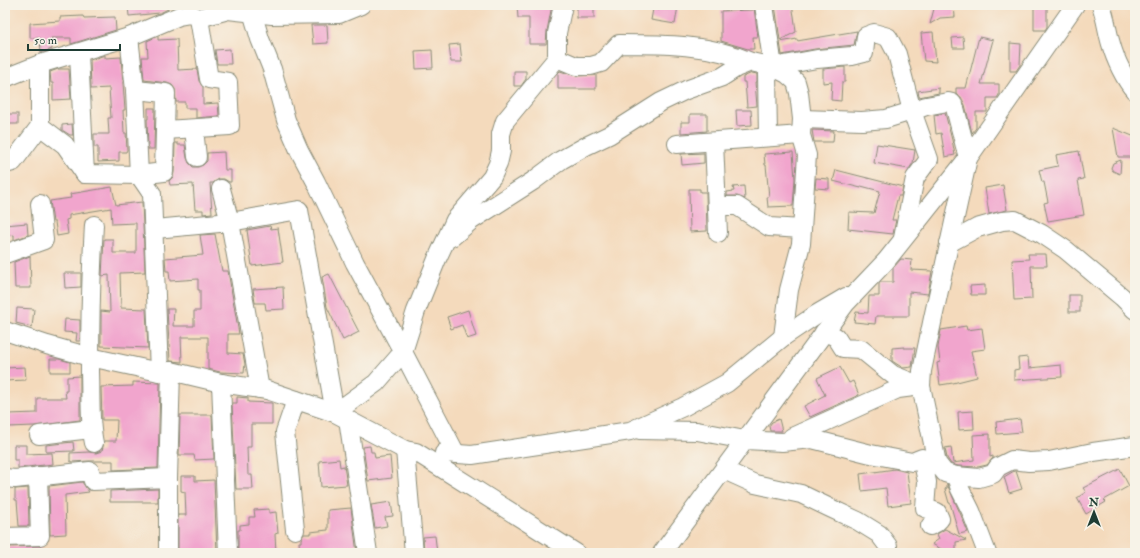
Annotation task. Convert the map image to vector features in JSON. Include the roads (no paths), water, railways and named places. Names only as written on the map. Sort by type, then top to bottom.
[{"type":"street","points":[[5,78],[40,64],[79,54],[129,37],[191,12],[239,9],[272,15],[339,14],[361,5]]},
{"type":"street","points":[[342,416],[376,383],[403,352],[416,311],[455,220],[492,177],[498,164],[501,151],[501,134],[505,122],[557,58],[557,34],[563,5]]},
{"type":"street","points":[[764,5],[773,67]]},
{"type":"street","points":[[662,553],[846,303],[903,241],[968,158],[1076,5]]},
{"type":"street","points":[[1101,5],[1105,15],[1111,45],[1129,84],[1135,91]]},
{"type":"street","points":[[239,9],[260,39],[272,69],[286,120],[299,150],[355,263],[456,454]]},
{"type":"street","points":[[165,130],[230,126],[228,82],[208,79],[191,12]]},
{"type":"street","points":[[768,138],[767,72],[773,67],[817,59],[852,56],[864,53],[866,36],[874,33],[888,37],[896,54],[912,111],[929,159],[915,178],[903,241]]},
{"type":"street","points":[[129,37],[135,90],[139,175],[152,194],[155,229],[165,372],[168,478],[168,553]]},
{"type":"street","points":[[557,58],[576,66],[591,66],[601,63],[619,44],[654,44],[705,49],[740,57],[751,62],[773,67],[787,74],[796,82],[799,93],[802,127],[807,155],[801,244],[789,290],[783,337]]},
{"type":"street","points":[[79,54],[85,174]]},
{"type":"street","points":[[445,242],[472,220],[533,181],[561,160],[609,135],[660,102],[686,90],[722,78],[736,68],[751,62]]},
{"type":"street","points":[[5,164],[13,162],[40,126],[40,64]]},
{"type":"street","points":[[85,174],[139,175],[164,172],[166,93],[135,90]]},
{"type":"street","points":[[677,144],[768,138],[802,127],[886,119],[926,106],[948,102],[952,103],[955,108],[968,158],[922,371],[921,386],[937,464],[950,475],[960,489],[971,511],[987,553]]},
{"type":"street","points":[[40,126],[65,145],[85,174]]},
{"type":"street","points":[[194,129],[197,157]]},
{"type":"street","points":[[714,142],[718,233]]},
{"type":"street","points":[[221,189],[230,222],[260,389]]},
{"type":"street","points":[[5,254],[44,240],[40,204]]},
{"type":"street","points":[[717,206],[737,206],[769,227],[802,228]]},
{"type":"street","points":[[155,229],[230,222],[299,210],[342,416],[368,553]]},
{"type":"street","points":[[949,243],[977,228],[1002,221],[1015,220],[1042,234],[1066,250],[1122,297],[1135,310]]},
{"type":"street","points":[[39,435],[92,436],[90,294],[94,225]]},
{"type":"street","points":[[630,431],[727,383],[783,337],[817,314],[859,290]]},
{"type":"street","points":[[5,331],[90,357],[221,383],[267,390],[342,416],[410,451],[576,553]]},
{"type":"street","points":[[824,332],[836,337],[843,348],[861,348],[893,375],[921,386]]},
{"type":"street","points":[[221,383],[228,553]]},
{"type":"street","points":[[782,442],[898,389],[921,386]]},
{"type":"street","points":[[295,530],[285,432],[296,400]]},
{"type":"street","points":[[410,451],[472,455],[630,431],[697,431],[745,440],[782,442],[812,439],[871,454],[912,462],[922,458],[927,482],[925,508],[937,512],[940,519],[930,526]]},
{"type":"street","points":[[927,482],[950,475],[979,478],[993,474],[998,467],[1012,460],[1049,462],[1093,452],[1135,446]]},
{"type":"street","points":[[410,451],[414,553]]},
{"type":"street","points":[[724,470],[755,484],[801,494],[823,504],[858,521],[879,534],[888,546]]},
{"type":"street","points":[[8,481],[38,476],[90,471],[93,481],[168,478]]},
{"type":"street","points":[[5,537],[40,536],[38,476]]}]
